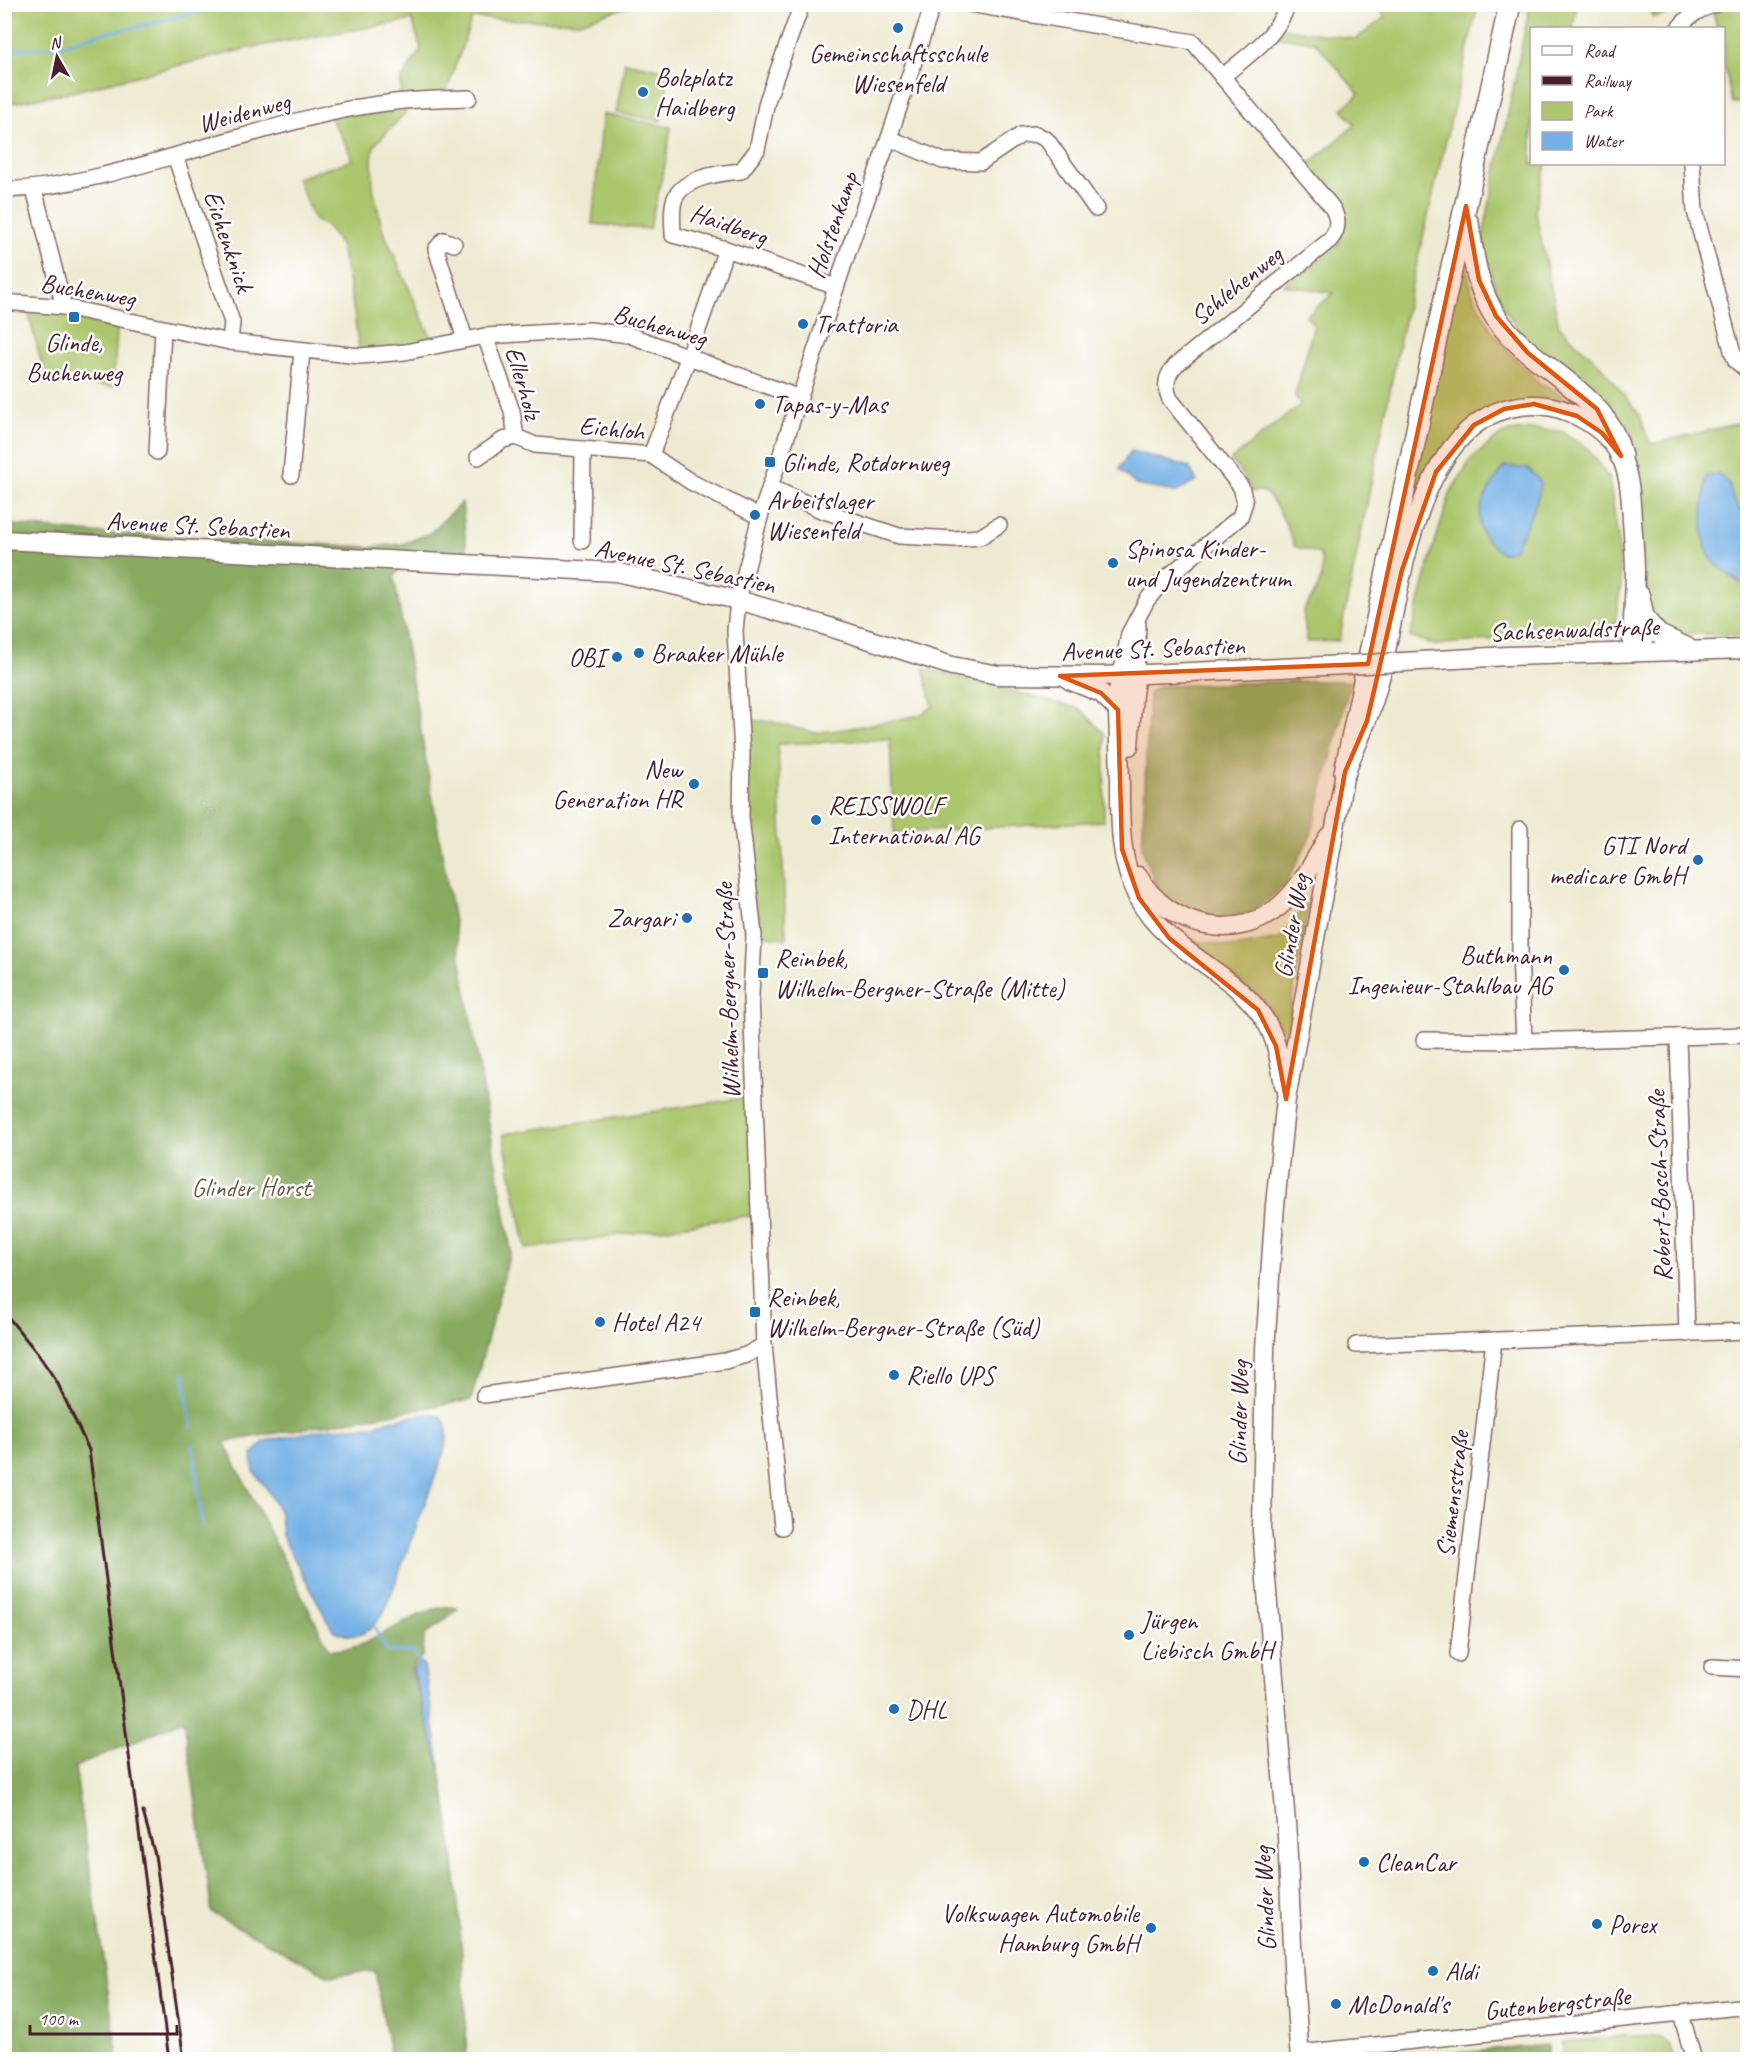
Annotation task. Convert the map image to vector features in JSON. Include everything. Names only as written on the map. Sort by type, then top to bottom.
[{"type":"highway","points":[[1345,771],[1510,4]]},
{"type":"highway","points":[[1466,206],[1474,262],[1483,292],[1496,316],[1522,348],[1576,389],[1597,409],[1612,432],[1621,456]]},
{"type":"main road","name":"Glinder Weg","points":[[1300,2056],[1287,1836],[1262,1531],[1265,1349],[1275,1205],[1286,1099],[1345,771],[1367,721],[1380,677],[1402,570],[1416,523],[1436,472],[1461,437],[1489,415],[1504,409],[1534,404],[1563,409],[1593,425],[1621,456]]},
{"type":"main road","points":[[1621,456],[1632,504],[1635,570],[1632,652]]},
{"type":"main road","name":"Avenue St. Sebastien","points":[[4,540],[616,572],[738,600],[969,670],[1017,676],[1129,675],[1346,665]]},
{"type":"main road","points":[[1632,652],[1644,640],[1646,632],[1635,570]]},
{"type":"main road","points":[[1644,617],[1659,634],[1694,650]]},
{"type":"main road","name":"Sachsenwaldstraße","points":[[1346,665],[1748,649]]},
{"type":"main road","points":[[1129,675],[1117,696],[1120,831],[1131,884],[1147,912],[1169,938],[1232,985],[1258,1010],[1269,1027],[1276,1046],[1286,1099]]},
{"type":"main road","points":[[1129,675],[1133,694],[1127,783],[1126,838],[1128,851],[1138,878],[1146,890],[1166,909],[1191,922],[1216,928],[1248,924],[1262,918],[1283,903],[1294,891],[1334,828]]},
{"type":"main road","points":[[1060,676],[1101,693],[1118,710]]},
{"type":"street","name":"Haidberg","points":[[801,4],[767,101],[758,150],[741,171],[712,174],[687,184],[674,200],[673,235],[726,249],[836,287]]},
{"type":"street","name":"Holstenkamp","points":[[738,600],[760,517],[933,4]]},
{"type":"street","points":[[969,4],[1193,42],[1222,77],[1273,33],[1281,22],[1288,4]]},
{"type":"street","points":[[1680,27],[1686,19],[1701,9],[1716,4]]},
{"type":"street","name":"Schlehenweg","points":[[1129,675],[1138,627],[1146,602],[1164,580],[1238,519],[1243,513],[1245,502],[1241,487],[1170,399],[1166,386],[1169,373],[1328,242],[1335,233],[1337,225],[1336,213],[1331,206],[1222,77]]},
{"type":"street","name":"Weidenweg","points":[[4,190],[34,189],[128,169],[278,127],[361,107],[403,101],[469,98]]},
{"type":"street","points":[[889,138],[943,161],[981,162],[1021,135],[1036,134],[1047,140],[1096,209]]},
{"type":"street","name":"Eichenknick","points":[[175,156],[232,322],[230,342]]},
{"type":"street","points":[[1692,165],[1695,211],[1733,354],[1736,361],[1748,372]]},
{"type":"street","points":[[34,189],[64,307]]},
{"type":"street","points":[[454,244],[444,240],[436,249],[465,339]]},
{"type":"street","points":[[651,455],[689,356],[726,249]]},
{"type":"street","name":"Buchenweg","points":[[4,302],[64,307],[230,342],[368,356],[414,351],[485,336],[589,330],[629,335],[800,398]]},
{"type":"street","name":"Buchenweg","points":[[158,452],[163,329]]},
{"type":"street","name":"Ellerholz","points":[[478,457],[503,440],[516,437],[512,411],[485,336]]},
{"type":"street","points":[[291,475],[302,351]]},
{"type":"street","name":"Eichloh","points":[[516,437],[535,445],[651,455],[691,482],[760,517]]},
{"type":"street","points":[[582,541],[583,449]]},
{"type":"street","points":[[770,487],[821,510],[899,536],[954,539],[980,537],[999,525]]},
{"type":"street","name":"Wilhelm-Bergner-Straße","points":[[738,600],[735,631],[742,753],[741,817],[754,935],[751,995],[764,1345],[782,1527]]},
{"type":"street","points":[[1520,829],[1520,956],[1524,1041]]},
{"type":"street","points":[[1424,1040],[1524,1041],[1748,1035]]},
{"type":"street","name":"Robert-Bosch-Straße","points":[[1678,1037],[1687,1334]]},
{"type":"street","points":[[1356,1345],[1748,1331]]},
{"type":"street","name":"Siemensstraße","points":[[1458,1654],[1494,1340]]},
{"type":"street","points":[[484,1395],[725,1361],[746,1355],[764,1345]]},
{"type":"street","points":[[1712,1667],[1748,1669]]},
{"type":"street","name":"Gutenbergstraße","points":[[1300,2056],[1748,2006]]},
{"type":"street","points":[[1681,2014],[1694,2060]]},
{"type":"highlighted area","points":[[1466,206],[1479,280],[1496,316],[1528,353],[1597,409],[1621,456],[1602,433],[1577,416],[1534,404],[1504,409],[1474,425],[1436,472],[1402,570],[1367,721],[1345,772],[1286,1099],[1276,1046],[1258,1010],[1169,938],[1139,898],[1122,849],[1118,710],[1101,693],[1060,676],[1368,664]]},
{"type":"green space","points":[[5,5],[633,5],[579,22],[472,18],[445,96],[419,98],[374,146],[373,188],[382,228],[435,347],[360,356],[352,299],[341,247],[328,227],[314,220],[297,178],[352,160],[347,146],[327,112],[400,99],[401,81],[421,49],[412,20],[253,47],[71,92],[5,104]]},
{"type":"green space","points":[[1376,5],[1478,5],[1409,296],[1339,641],[1307,642],[1303,611],[1321,579],[1320,554],[1294,546],[1287,526],[1273,502],[1263,492],[1251,492],[1247,481],[1231,460],[1301,404],[1295,396],[1314,325],[1306,316],[1334,293],[1284,285],[1300,272],[1304,273],[1338,245],[1344,226],[1343,207],[1308,165],[1355,125],[1342,109],[1359,94],[1315,42],[1277,37],[1281,28],[1356,39],[1385,17]]},
{"type":"green space","points":[[1530,5],[1577,5],[1573,27],[1530,27],[1530,165],[1546,165],[1535,210],[1559,326],[1599,364],[1640,415],[1649,441],[1653,444],[1747,421],[1747,521],[1733,499],[1729,484],[1730,576],[1747,587],[1747,636],[1673,633],[1654,622],[1647,605],[1637,491],[1632,465],[1632,430],[1527,345],[1502,304],[1488,268],[1483,236]]},
{"type":"green space","points":[[1650,5],[1747,5],[1747,100],[1732,104],[1725,67],[1725,27],[1717,27],[1712,6],[1653,17]]},
{"type":"green space","name":"Bolzplatz Haidberg","points":[[625,62],[670,71],[661,121],[616,113]]},
{"type":"green space","points":[[603,114],[671,127],[665,165],[649,229],[592,224]]},
{"type":"green space","points":[[1462,251],[1472,292],[1492,331],[1539,383],[1570,400],[1596,423],[1565,407],[1480,413],[1397,554]]},
{"type":"green space","points":[[26,304],[118,318],[113,387],[46,381]]},
{"type":"green space","points":[[1532,429],[1562,431],[1587,448],[1609,478],[1618,538],[1621,585],[1615,623],[1599,635],[1520,637],[1435,645],[1410,637],[1451,491],[1472,458],[1503,433]]},
{"type":"green space","name":"Glinder Horst","points":[[462,502],[468,564],[404,562],[394,577],[511,1250],[471,1400],[224,1442],[330,1651],[352,1648],[368,1642],[423,1613],[449,1607],[458,1609],[424,1636],[423,1655],[411,1669],[435,1749],[447,1811],[459,1917],[467,2059],[391,2059],[375,1971],[329,1976],[212,1913],[184,1720],[75,1767],[118,2059],[5,2059],[4,524],[94,533],[371,547],[403,544],[430,533]]},
{"type":"green space","points":[[923,668],[1080,709],[1105,734],[1104,821],[894,833],[890,739],[778,744],[786,938],[754,935],[740,719],[772,722],[816,733],[921,715],[933,706]]},
{"type":"green space","points":[[1351,681],[1311,835],[1285,886],[1250,914],[1212,918],[1179,912],[1156,886],[1142,849],[1149,693],[1158,686]]},
{"type":"green space","points":[[1309,902],[1292,997],[1288,1039],[1266,1004],[1194,945],[1193,941],[1234,947],[1280,939]]},
{"type":"green space","points":[[755,1096],[760,1214],[526,1249],[503,1134]]},
{"type":"green space","points":[[1651,2036],[1662,2039],[1672,2050],[1676,2059],[1562,2059],[1562,2042]]},
{"type":"green space","points":[[1547,2045],[1547,2059],[1397,2059]]},
{"type":"water","points":[[1131,451],[1189,467],[1197,481],[1176,492],[1136,485],[1119,469]]},
{"type":"water","points":[[1505,466],[1528,469],[1540,481],[1539,494],[1533,511],[1514,550],[1502,553],[1482,533],[1480,511],[1490,488]]},
{"type":"water","points":[[1718,473],[1729,484],[1733,499],[1747,521],[1747,587],[1713,561],[1705,543],[1703,508],[1706,477]]},
{"type":"water","points":[[426,1414],[441,1416],[446,1426],[447,1441],[385,1610],[375,1624],[364,1633],[342,1634],[333,1630],[282,1536],[280,1513],[267,1489],[254,1472],[252,1455],[265,1441],[331,1428],[373,1426],[391,1420]]},
{"type":"water","points":[[420,1662],[424,1666],[441,1770],[413,1670]]},
{"type":"waterway","points":[[4,50],[60,46],[97,34],[128,29],[231,4]]},
{"type":"waterway","points":[[184,1373],[191,1427]]},
{"type":"waterway","points":[[193,1445],[202,1525]]},
{"type":"waterway","points":[[374,1627],[387,1651],[413,1652],[420,1662]]},
{"type":"railway","points":[[4,1308],[8,1317],[57,1382],[89,1450],[169,2060]]},
{"type":"railway","points":[[143,1812],[155,1855],[184,2060]]},
{"type":"place","name":"Gemeinschaftsschule Wiesenfeld","points":[[898,28]]},
{"type":"place","name":"Bolzplatz Haidberg","points":[[643,92]]},
{"type":"place","name":"Glinde, Buchenweg","points":[[74,317]]},
{"type":"place","name":"Trattoria","points":[[803,324]]},
{"type":"place","name":"Tapas-y-Mas","points":[[760,404]]},
{"type":"place","name":"Glinde, Rotdornweg","points":[[770,462]]},
{"type":"place","name":"Arbeitslager Wiesenfeld","points":[[755,515]]},
{"type":"place","name":"Spinosa Kinder- und Jugendzentrum","points":[[1113,563]]},
{"type":"place","name":"Braaker Mühle","points":[[639,653]]},
{"type":"place","name":"OBI","points":[[617,657]]},
{"type":"place","name":"New Generation HR","points":[[694,784]]},
{"type":"place","name":"REISSWOLF International AG","points":[[816,820]]},
{"type":"place","name":"GTI Nord medicare GmbH","points":[[1698,860]]},
{"type":"place","name":"Zargari","points":[[687,918]]},
{"type":"place","name":"Buthmann Ingenieur-Stahlbau AG","points":[[1564,970]]},
{"type":"place","name":"Reinbek, Wilhelm-Bergner-Straße (Mitte)","points":[[763,973]]},
{"type":"place","name":"Reinbek, Wilhelm-Bergner-Straße (Süd)","points":[[755,1312]]},
{"type":"place","name":"Hotel A24","points":[[600,1322]]},
{"type":"place","name":"Riello UPS","points":[[894,1375]]},
{"type":"place","name":"Jürgen Liebisch GmbH","points":[[1129,1635]]},
{"type":"place","name":"DHL","points":[[894,1709]]},
{"type":"place","name":"CleanCar","points":[[1364,1862]]},
{"type":"place","name":"Porex","points":[[1597,1924]]},
{"type":"place","name":"Volkswagen Automobile Hamburg GmbH","points":[[1151,1928]]},
{"type":"place","name":"Aldi","points":[[1433,1971]]},
{"type":"place","name":"McDonald's","points":[[1336,2004]]}]
